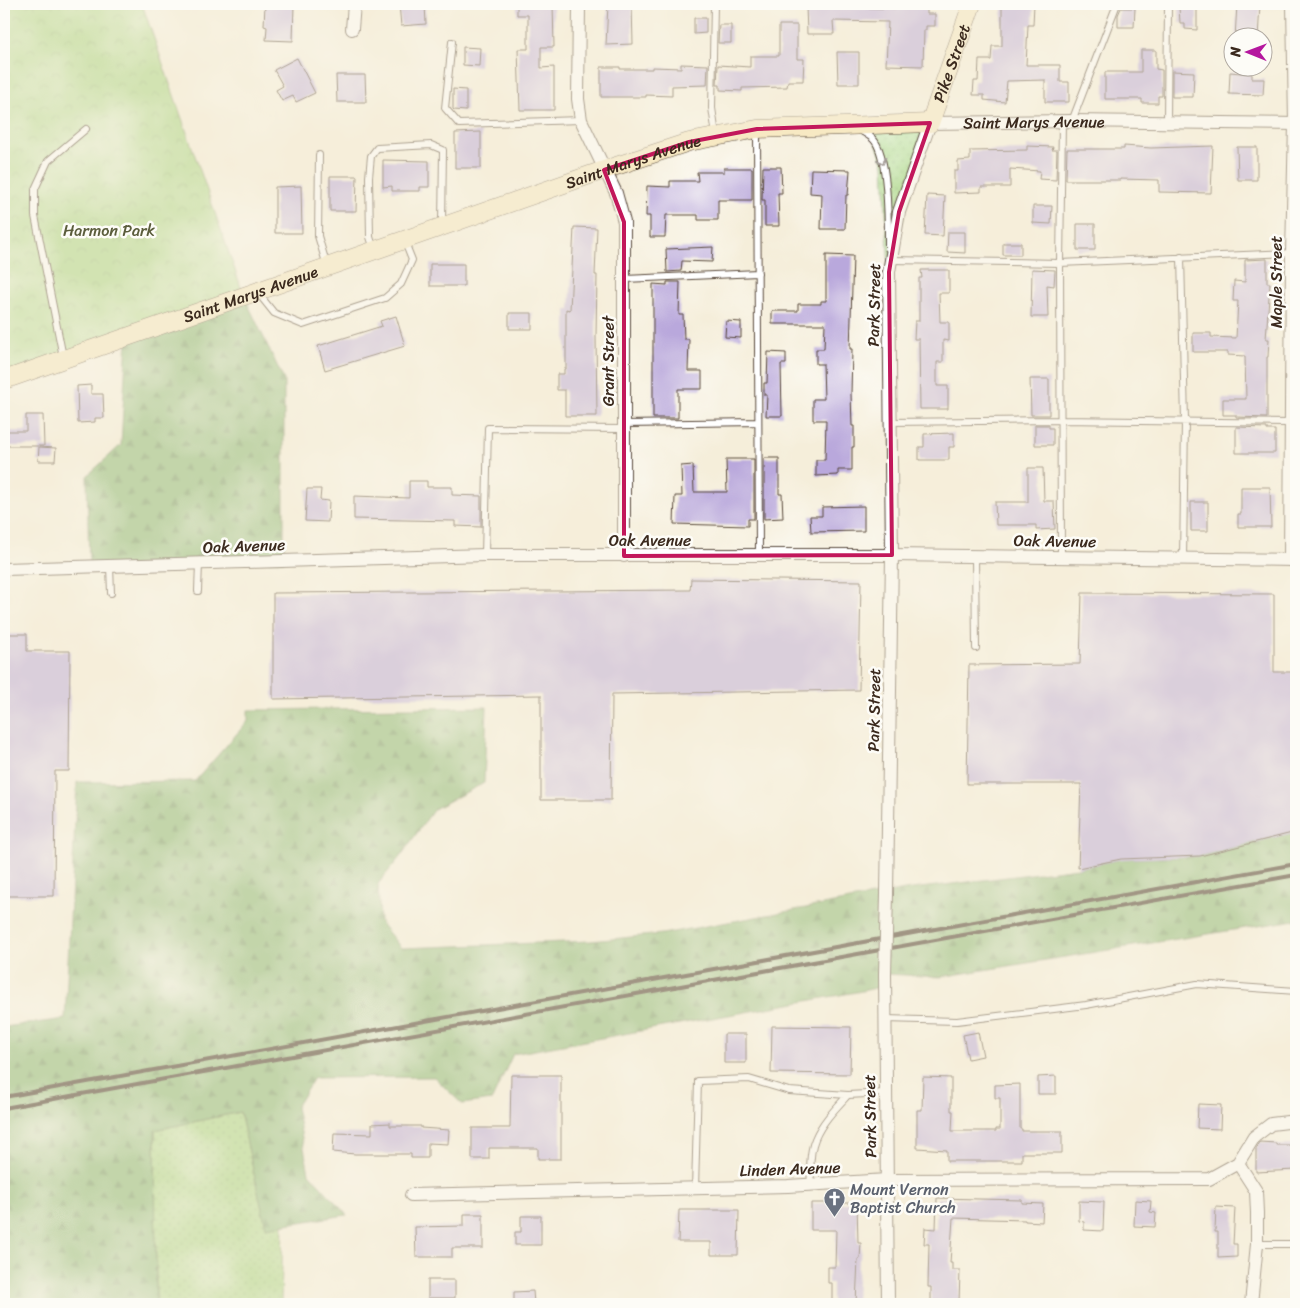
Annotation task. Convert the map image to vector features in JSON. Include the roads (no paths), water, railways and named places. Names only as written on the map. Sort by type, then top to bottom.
[{"type":"main road","name":"Pike Street","points":[[930,123],[972,4]]},
{"type":"main road","name":"Saint Marys Avenue","points":[[4,380],[442,226],[690,142],[757,129],[930,123]]},
{"type":"street","points":[[352,29],[354,4]]},
{"type":"street","name":"Grant Street","points":[[579,4],[578,100],[582,120],[616,193],[624,222],[624,556]]},
{"type":"street","name":"Maple Street","points":[[1293,4],[1295,124],[1292,253],[1293,560]]},
{"type":"street","name":"Saint Marys Avenue","points":[[930,123],[1067,121],[1295,124]]},
{"type":"street","name":"Park Street","points":[[888,1304],[885,974],[888,894],[892,555],[890,266],[899,212],[930,123]]},
{"type":"street","name":"Oak Avenue","points":[[4,569],[485,555],[892,555],[1293,560]]},
{"type":"street","name":"Linden Avenue","points":[[411,1195],[695,1189],[888,1180],[1209,1179],[1238,1163],[1254,1137],[1271,1124],[1296,1121]]},
{"type":"street","points":[[1238,1163],[1256,1191],[1257,1244],[1251,1304]]},
{"type":"lane","points":[[714,4],[712,108],[716,137]]},
{"type":"lane","points":[[1062,557],[1060,263],[1067,121],[1117,4]]},
{"type":"lane","points":[[1167,122],[1168,4]]},
{"type":"lane","points":[[452,42],[446,108],[458,124],[582,120]]},
{"type":"lane","points":[[853,125],[874,139],[884,164],[890,266],[1060,263],[1292,253]]},
{"type":"lane","points":[[64,358],[35,216],[35,188],[48,161],[86,129]]},
{"type":"lane","points":[[757,129],[759,556]]},
{"type":"lane","points":[[375,250],[370,237],[369,177],[371,156],[377,148],[431,145],[443,150],[442,226]]},
{"type":"lane","points":[[320,155],[318,236],[327,267]]},
{"type":"lane","points":[[257,292],[274,313],[303,325],[385,298],[401,284],[412,260],[404,240]]},
{"type":"lane","points":[[1181,257],[1185,421],[1183,559]]},
{"type":"lane","points":[[625,279],[758,273]]},
{"type":"lane","points":[[890,422],[1061,420],[1294,423]]},
{"type":"lane","points":[[485,555],[488,428],[624,427],[758,422]]},
{"type":"lane","points":[[974,556],[976,648]]},
{"type":"lane","points":[[198,591],[200,563]]},
{"type":"lane","points":[[110,566],[111,593]]},
{"type":"lane","points":[[885,1019],[957,1021],[1086,1005],[1197,984],[1296,991]]},
{"type":"lane","points":[[695,1189],[698,1081],[749,1080],[789,1091],[848,1095],[885,1093]]},
{"type":"lane","points":[[811,1185],[810,1162],[814,1139],[830,1114],[848,1095]]},
{"type":"lane","points":[[1257,1244],[1296,1244]]},
{"type":"railway","points":[[4,1097],[1296,864]]},
{"type":"railway","points":[[4,1108],[1296,875]]},
{"type":"place","name":"Mount Vernon Baptist Church","points":[[834,1217]]},
{"type":"park label","name":"Harmon Park","points":[[109,230]]}]
